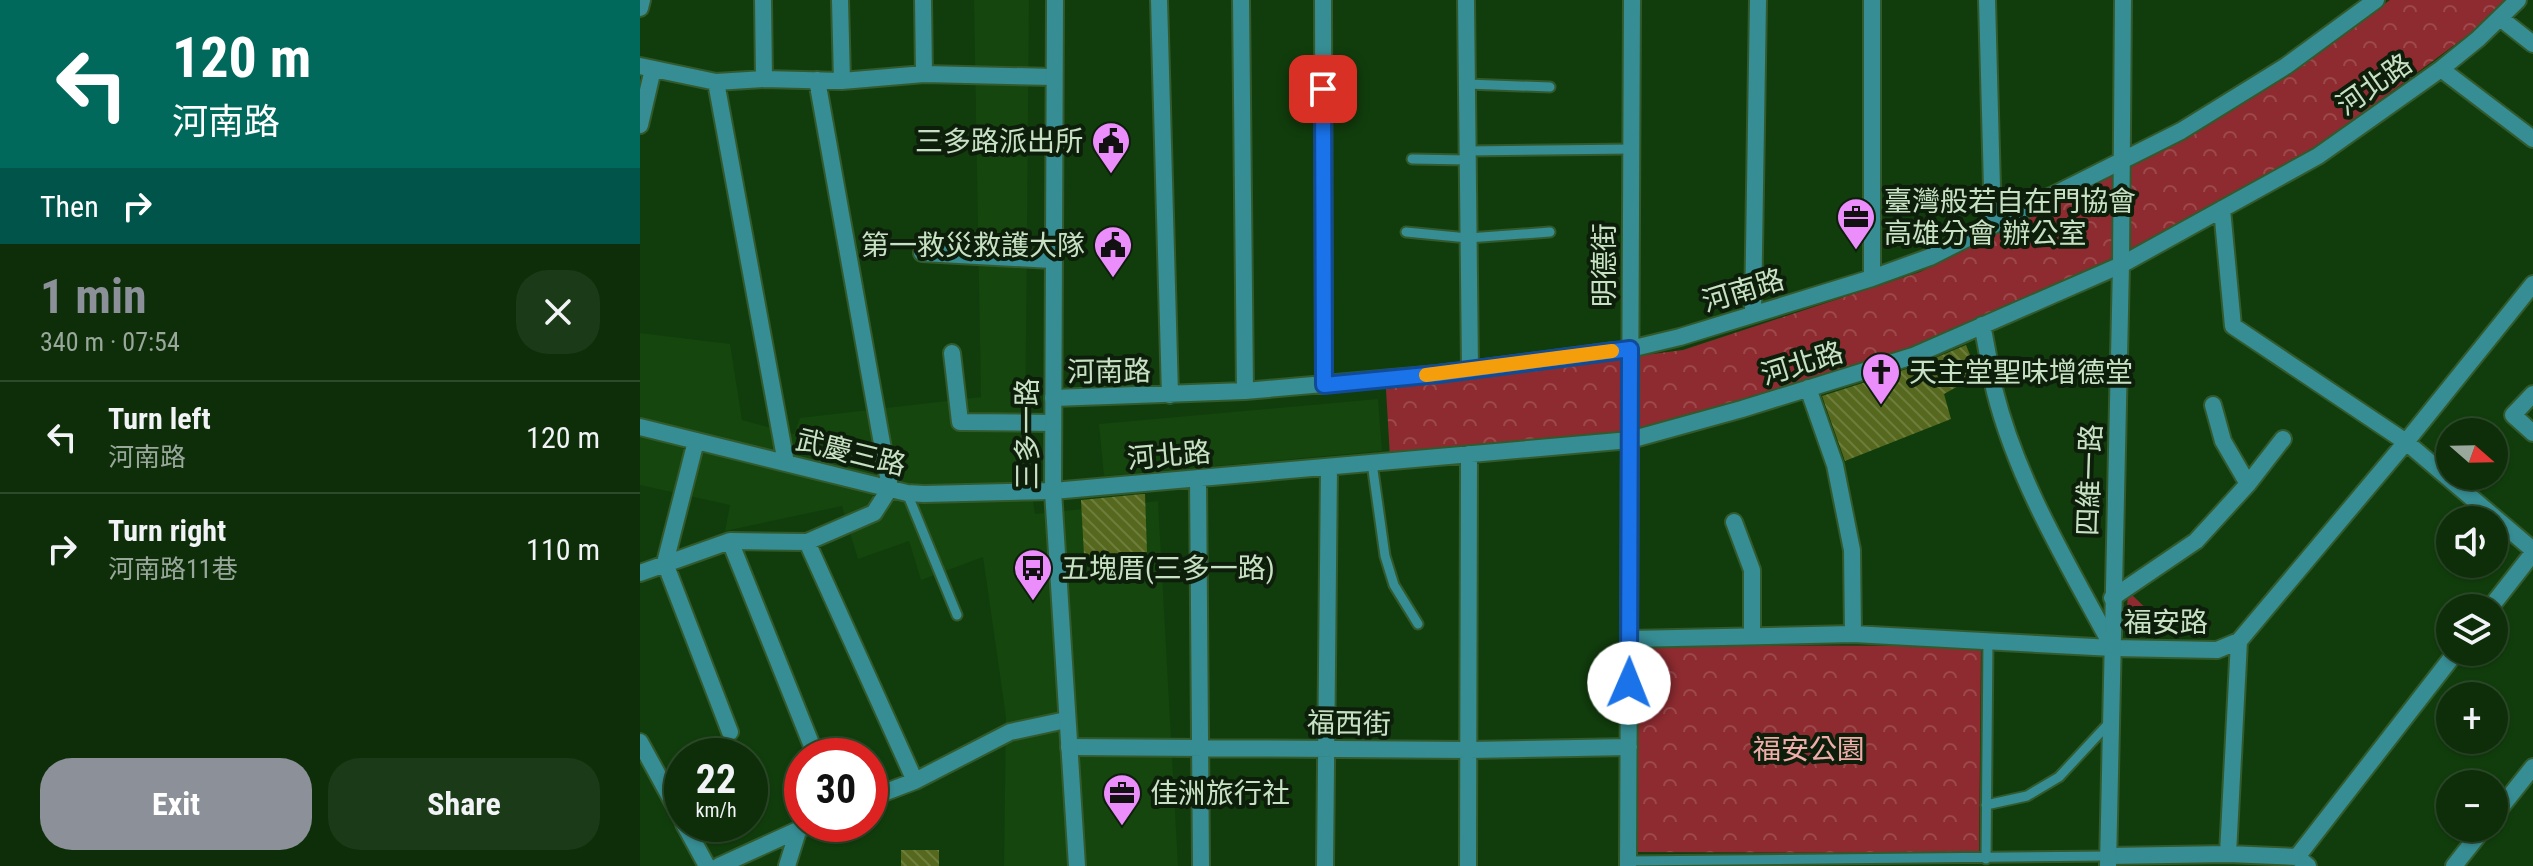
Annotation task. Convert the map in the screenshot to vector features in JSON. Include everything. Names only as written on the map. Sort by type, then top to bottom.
[{"type":"street","points":[[640,8],[642,0]]},
{"type":"street","points":[[763,0],[764,79]]},
{"type":"street","points":[[840,0],[842,81]]},
{"type":"street","points":[[923,0],[924,74]]},
{"type":"street","name":"三多一路","points":[[1055,0],[1053,491],[1077,866]]},
{"type":"street","points":[[1159,0],[1170,395]]},
{"type":"street","points":[[1241,0],[1245,391]]},
{"type":"street","points":[[1323,0],[1324,385]]},
{"type":"street","points":[[1466,0],[1470,369]]},
{"type":"street","name":"明德街","points":[[1628,864],[1632,0]]},
{"type":"street","points":[[1753,313],[1758,0]]},
{"type":"street","points":[[1872,0],[1872,278]]},
{"type":"street","points":[[1987,0],[1993,225]]},
{"type":"street","name":"四維一路","points":[[2108,861],[2121,265],[2123,0]]},
{"type":"street","name":"河南路","points":[[1053,398],[1170,395],[1324,385],[1630,349],[1680,337],[1930,257],[2181,131],[2286,66],[2376,0]]},
{"type":"street","name":"河北路","points":[[1053,491],[1630,440],[1913,356],[2121,265],[2318,156],[2441,69],[2518,0]]},
{"type":"street","points":[[2500,18],[2533,44]]},
{"type":"street","points":[[640,125],[647,68],[716,82],[764,79],[842,81],[924,74],[1054,77]]},
{"type":"street","points":[[2441,69],[2533,139]]},
{"type":"street","points":[[640,573],[730,541],[807,542],[874,513],[890,488],[817,80]]},
{"type":"street","points":[[716,82],[786,463]]},
{"type":"street","points":[[2222,209],[2233,326],[2406,442],[2533,552],[2501,594]]},
{"type":"street","points":[[922,253],[1052,260]]},
{"type":"street","name":"福安路","points":[[1630,639],[1853,634],[2113,648],[2217,650],[2239,641],[2406,442],[2533,284]]},
{"type":"street","points":[[1982,325],[1995,393],[2021,467],[2058,548],[2113,648]]},
{"type":"street","points":[[952,353],[960,422],[1053,423]]},
{"type":"street","points":[[1808,388],[1835,465],[1852,550],[1853,634]]},
{"type":"street","points":[[2533,394],[2513,415],[2533,433]]},
{"type":"street","points":[[2213,405],[2223,441],[2248,484]]},
{"type":"street","name":"武慶三路","points":[[640,427],[907,493],[1053,491]]},
{"type":"street","points":[[2112,598],[2196,541],[2248,484],[2283,439]]},
{"type":"street","points":[[696,441],[665,563],[730,732]]},
{"type":"street","points":[[1468,866],[1469,454]]},
{"type":"street","points":[[1325,866],[1329,467]]},
{"type":"street","points":[[1198,478],[1201,866]]},
{"type":"street","points":[[1734,522],[1752,570],[1752,636]]},
{"type":"street","points":[[730,541],[809,738]]},
{"type":"street","points":[[807,542],[915,781]]},
{"type":"street","points":[[2228,854],[2239,641]]},
{"type":"street","points":[[2108,861],[2228,854],[2302,862],[2446,666]]},
{"type":"street","points":[[888,791],[915,781],[1010,732],[1066,720]]},
{"type":"street","points":[[640,742],[664,787]]},
{"type":"street","name":"福西街","points":[[1069,747],[1469,750],[1629,747]]},
{"type":"street","points":[[2508,798],[2533,767]]},
{"type":"street","points":[[719,866],[784,837]]},
{"type":"street","points":[[694,842],[707,866]]},
{"type":"street","points":[[787,866],[798,842]]},
{"type":"street","points":[[2454,866],[2473,842]]},
{"type":"lane","points":[[1467,84],[1550,87]]},
{"type":"lane","points":[[1412,159],[1631,149]]},
{"type":"lane","points":[[1406,232],[1468,238],[1550,232]]},
{"type":"lane","points":[[1372,463],[1385,556],[1394,585],[1418,624]]},
{"type":"lane","points":[[907,493],[957,615]]},
{"type":"lane","points":[[1986,859],[1988,640]]},
{"type":"lane","points":[[1986,805],[2027,796],[2059,777],[2110,722]]},
{"type":"lane","points":[[1628,864],[1986,859],[2108,861]]},
{"type":"shaded area","points":[[974,0],[1029,0],[1025,449],[1035,514],[1158,501],[1178,866],[1004,866],[1006,717],[983,557],[921,580],[909,541],[858,559],[842,506],[725,531],[730,505],[640,485],[640,333],[730,344],[742,420],[794,434],[800,418],[981,397]]},
{"type":"shaded area","points":[[1378,399],[1382,451],[1104,476],[1099,424]]},
{"type":"green space","points":[[2390,0],[2506,0],[2472,32],[2314,149],[2129,252],[1913,347],[1743,401],[1636,430],[1390,457],[1386,389],[1683,350],[1920,272],[2184,139],[2288,72]]},
{"type":"green space","points":[[2128,591],[2168,630],[2126,629]]},
{"type":"green space","name":"福安公園","points":[[1639,645],[1981,646],[1979,853],[1637,852]]},
{"type":"building","name":"天主堂聖味增德堂","points":[[1966,345],[1978,375],[1944,394],[1951,419],[1845,461],[1822,396],[1916,366]]},
{"type":"building","points":[[1145,494],[1147,552],[1084,555],[1081,500]]},
{"type":"building","points":[[901,850],[939,850],[939,866],[901,866]]},
{"type":"slow traffic","points":[[1426,375],[1612,351]]},
{"type":"place","name":"三多路派出所","points":[[1111,175]]},
{"type":"place","name":"臺灣般若自在門協會 高雄分會 辦公室","points":[[1856,251]]},
{"type":"place","name":"第一救災救護大隊","points":[[1113,279]]},
{"type":"place","name":"天主堂聖味增德堂","points":[[1881,406]]},
{"type":"place","name":"五塊厝(三多一路)","points":[[1033,602]]},
{"type":"place","name":"佳洲旅行社","points":[[1122,827]]},
{"type":"route","points":[[1323,89],[1324,385],[1630,349],[1629,683]]}]
